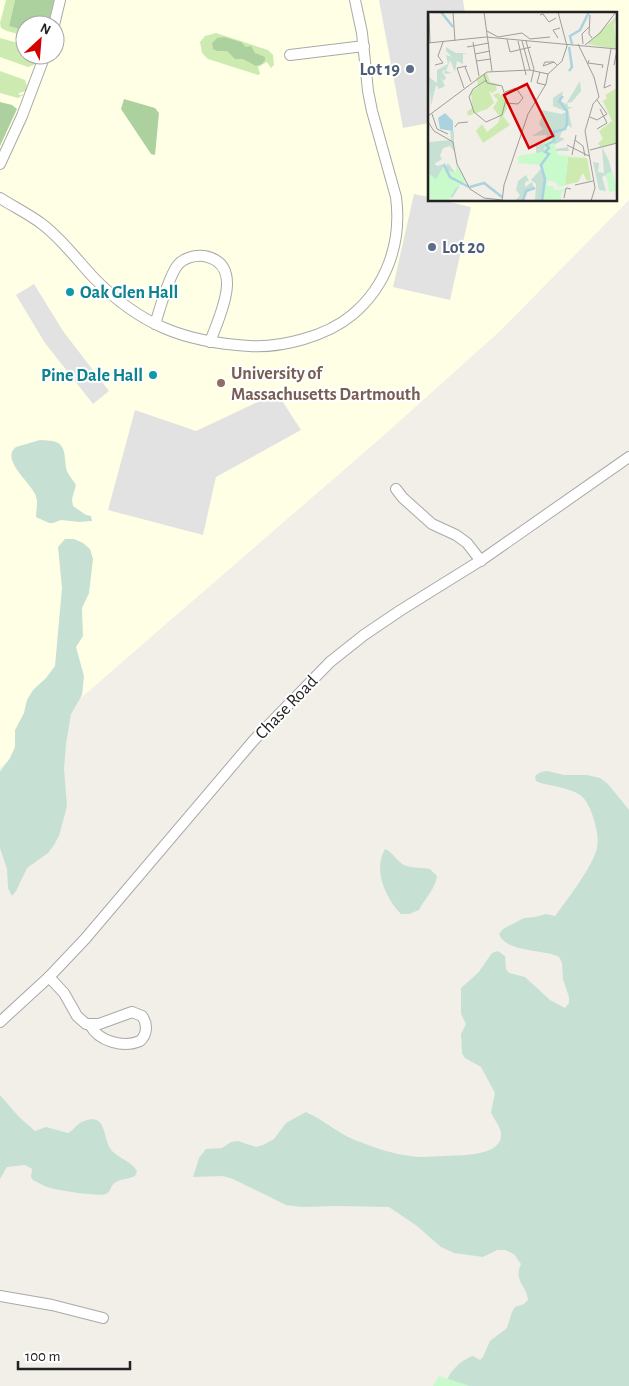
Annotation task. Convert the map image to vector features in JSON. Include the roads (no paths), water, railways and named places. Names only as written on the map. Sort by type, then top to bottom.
[{"type":"street","points":[[56,15],[60,0]]},
{"type":"street","points":[[0,198],[43,225],[110,293],[131,310],[177,334],[210,342],[257,346],[273,345],[298,340],[324,331],[347,319],[372,296],[384,276],[393,254],[397,234],[398,211],[371,104],[364,46],[355,0]]},
{"type":"street","points":[[290,55],[364,46]]},
{"type":"street","points":[[0,164],[22,116],[41,65]]},
{"type":"street","points":[[155,324],[175,268],[193,256],[208,257],[218,263],[224,271],[228,286],[210,342]]},
{"type":"street","name":"Chase Road","points":[[0,1022],[49,977],[115,906],[254,740],[330,662],[364,635],[481,561],[629,457]]},
{"type":"street","points":[[396,488],[432,524],[456,535],[467,543],[481,561]]},
{"type":"street","points":[[49,977],[64,993],[80,1020],[90,1025],[102,1037],[122,1045],[140,1041],[145,1035],[146,1026],[142,1016],[132,1012],[104,1023],[90,1025]]},
{"type":"street","points":[[0,1296],[44,1303],[104,1318]]},
{"type":"place","name":"Lot 19","points":[[410,69]]},
{"type":"place","name":"Lot 20","points":[[432,247]]},
{"type":"place","name":"Oak Glen Hall","points":[[70,292]]},
{"type":"place","name":"Pine Dale Hall","points":[[153,375]]},
{"type":"place","name":"University of Massachusetts Dartmouth","points":[[221,383]]}]
